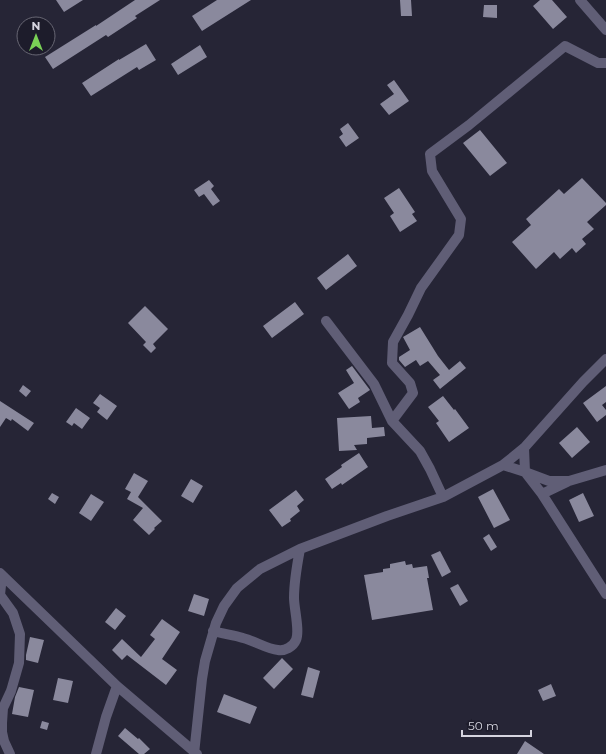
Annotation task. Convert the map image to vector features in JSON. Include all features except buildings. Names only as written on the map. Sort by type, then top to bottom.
[{"type":"street","points":[[580,0],[606,29]]},
{"type":"street","points":[[392,421],[413,393],[410,383],[392,363],[394,342],[421,288],[459,235],[461,219],[432,171],[430,154],[469,125],[565,46],[598,63],[606,63]]},
{"type":"street","points":[[326,321],[374,384],[392,421],[420,451],[443,497]]},
{"type":"street","points":[[195,753],[205,661],[213,631],[224,606],[237,588],[260,570],[300,549],[443,497],[503,466],[524,448],[606,359]]},
{"type":"street","points":[[524,448],[524,472],[542,494],[606,594]]},
{"type":"street","points":[[503,466],[549,481],[569,481]]},
{"type":"street","points":[[542,494],[569,481],[606,470]]},
{"type":"street","points":[[213,631],[243,638],[277,650],[283,650],[294,645],[297,639],[294,598],[295,572],[300,549]]},
{"type":"street","points":[[1,574],[117,686],[195,753]]},
{"type":"street","points":[[1,574],[0,595],[13,613],[20,634],[19,663],[11,691],[3,708],[2,732],[10,754]]},
{"type":"street","points":[[96,754],[106,717],[117,686]]}]
